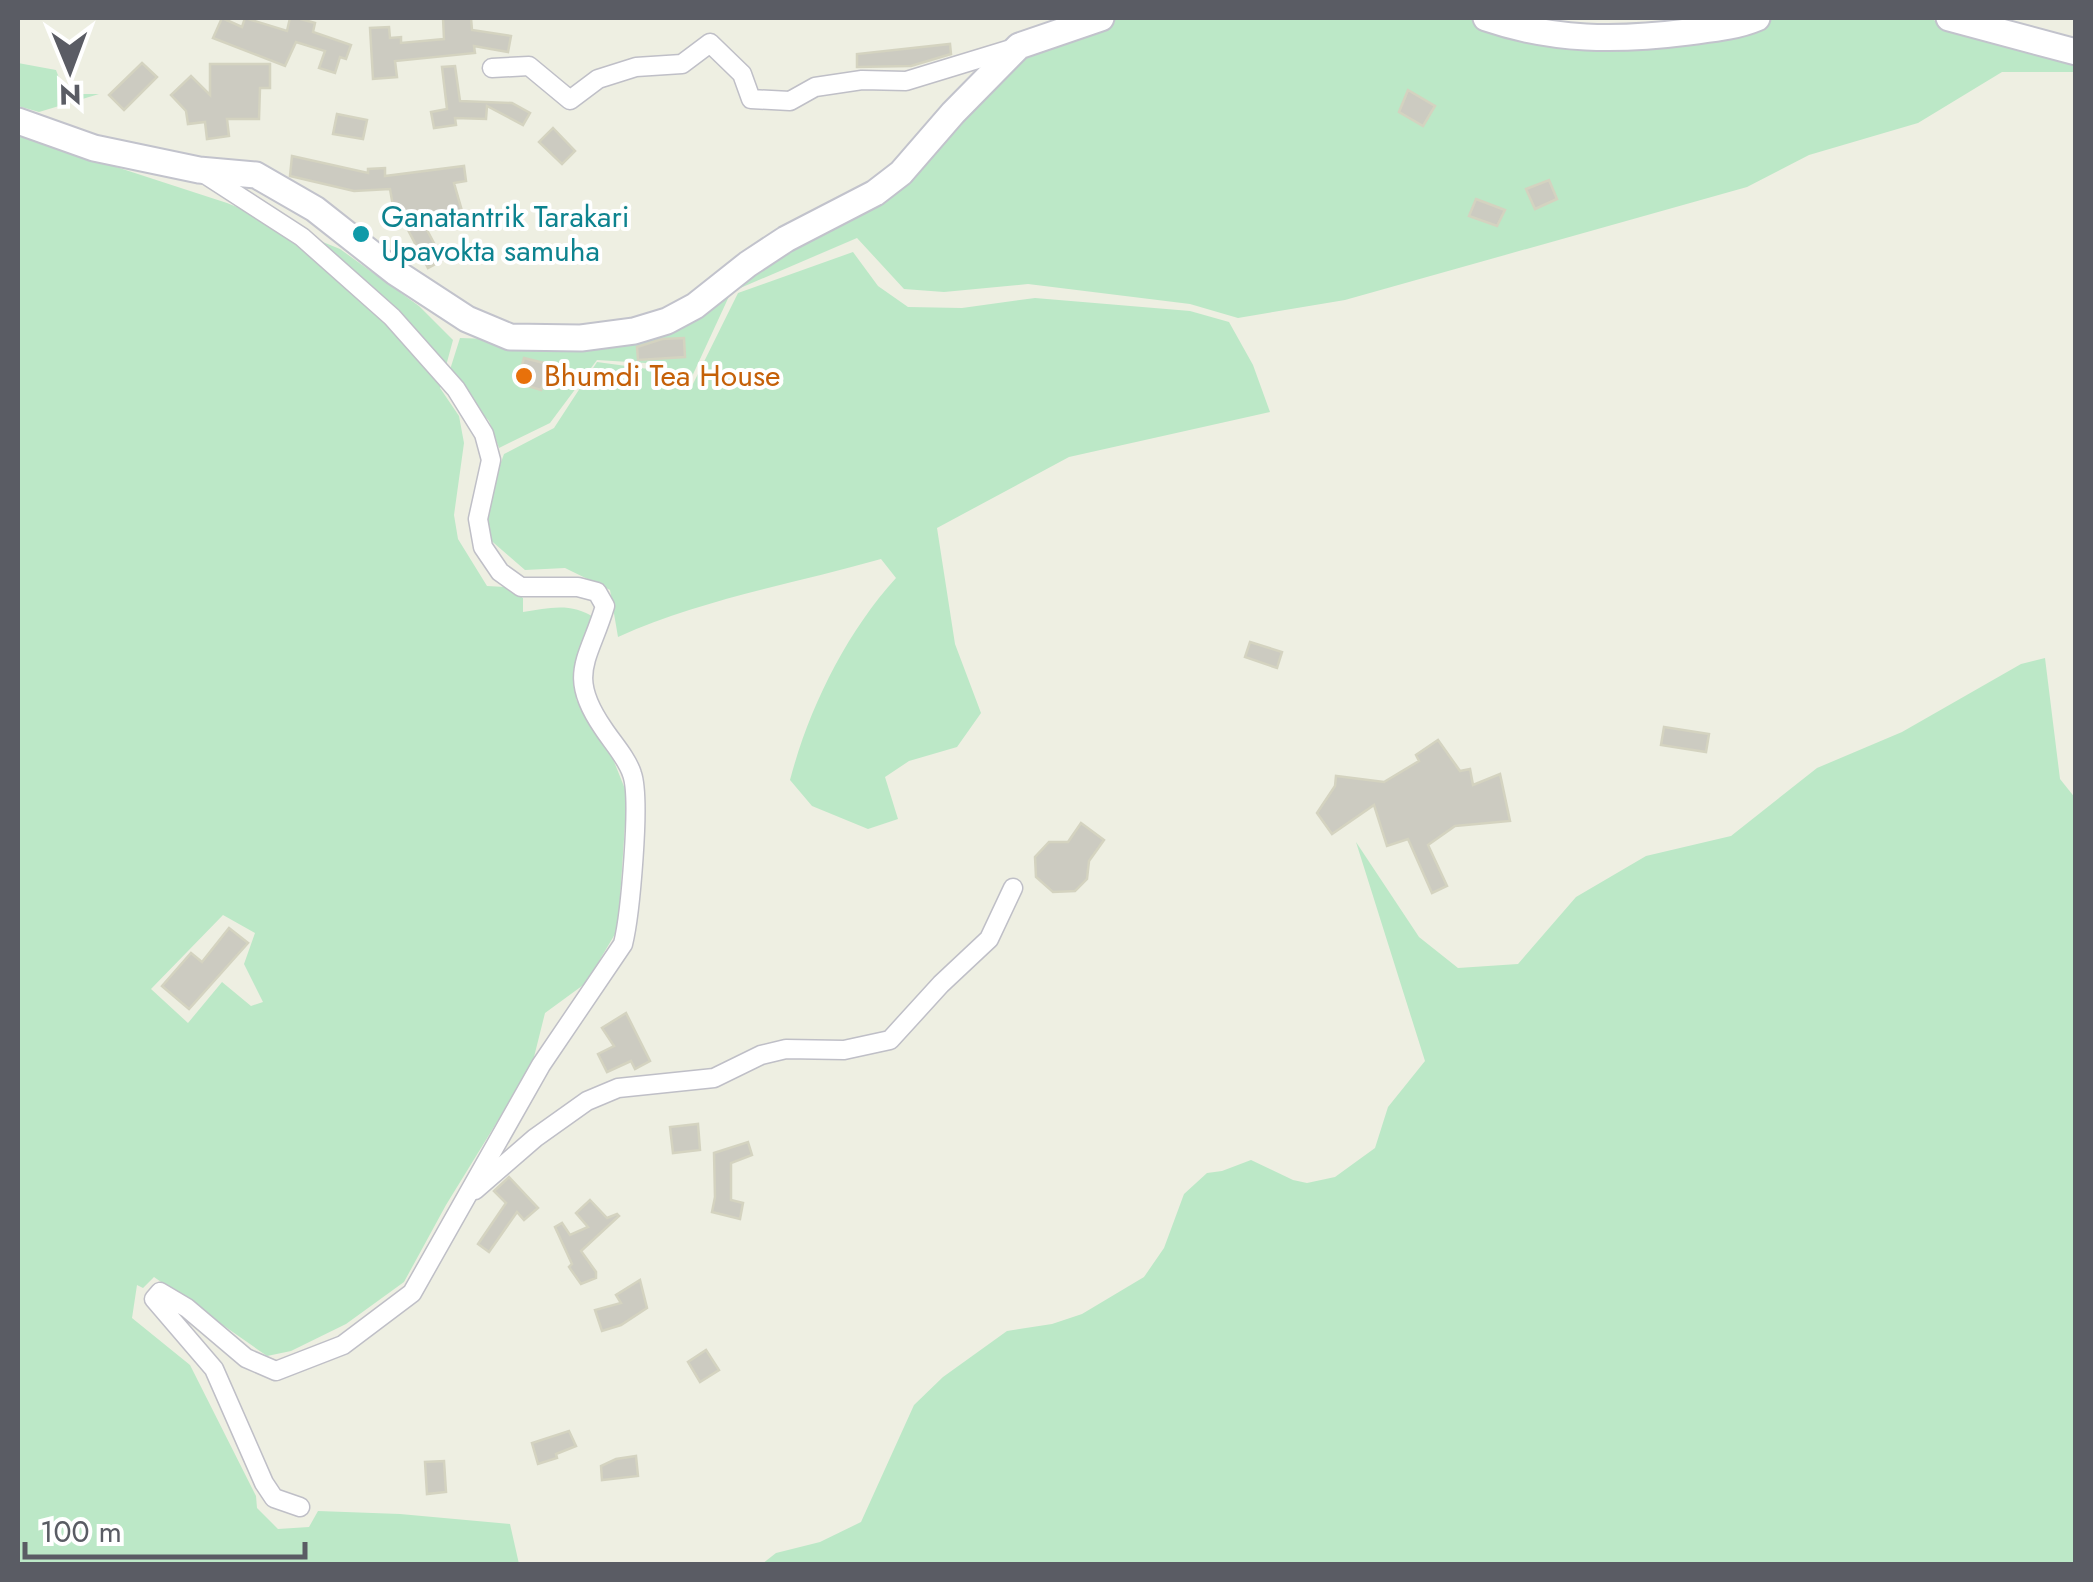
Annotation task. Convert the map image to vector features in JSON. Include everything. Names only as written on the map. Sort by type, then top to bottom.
[{"type":"street","points":[[492,68],[529,66],[570,100],[598,79],[636,68],[682,64],[710,43],[742,74],[751,99],[790,101],[815,87],[862,80],[906,81],[1101,18]]},
{"type":"street","points":[[1486,18],[1530,31],[1578,38],[1618,38],[1722,28],[1758,18]]},
{"type":"street","points":[[1949,18],[2076,52]]},
{"type":"street","points":[[18,121],[94,148],[199,170],[256,175],[315,209],[395,272],[467,319],[510,337],[581,338],[634,331],[667,321],[695,306],[786,239],[875,193],[901,173],[1019,46]]},
{"type":"street","points":[[199,170],[302,237],[392,318],[456,389],[484,434],[491,460],[478,519],[483,547],[500,572],[521,586],[578,586],[596,592],[605,606],[584,657],[582,682],[587,705],[632,771],[637,794],[629,920],[623,944],[541,1065],[412,1293],[343,1344],[276,1371],[246,1358],[187,1308],[160,1292],[154,1300],[214,1369],[274,1498],[300,1507]]},
{"type":"street","points":[[461,1203],[535,1138],[586,1101],[618,1088],[714,1078],[761,1055],[786,1049],[844,1050],[890,1040],[988,939],[1013,888]]},
{"type":"green space","points":[[1115,18],[1473,18],[1481,23],[1734,31],[1770,18],[1931,18],[1949,31],[2035,45],[2075,57],[2075,72],[2002,72],[1918,123],[1809,155],[1747,187],[1345,300],[1238,318],[1190,304],[1028,284],[944,292],[904,289],[857,238],[731,292],[689,383],[661,364],[597,360],[550,423],[499,448],[489,421],[448,376],[460,338],[603,343],[844,221],[1026,48]]},
{"type":"green space","points":[[18,63],[56,70],[65,94],[99,94],[39,112],[18,106]]},
{"type":"green space","points":[[18,135],[227,203],[340,249],[419,306],[453,340],[440,388],[459,416],[464,443],[454,515],[458,539],[487,586],[505,587],[523,598],[523,612],[569,608],[595,618],[584,649],[576,699],[613,759],[627,794],[618,929],[586,983],[545,1013],[532,1065],[404,1282],[346,1324],[291,1351],[267,1356],[154,1277],[143,1288],[137,1285],[132,1318],[190,1365],[256,1496],[257,1508],[278,1529],[309,1527],[318,1511],[510,1524],[519,1564],[18,1564]],"holes":[[[223,915],[255,933],[244,964],[263,1002],[251,1006],[222,982],[188,1023],[151,989]]]},
{"type":"green space","points":[[853,252],[878,286],[908,307],[962,308],[1035,298],[1190,311],[1229,322],[1253,365],[1270,412],[1069,457],[937,528],[955,644],[981,713],[957,747],[909,761],[885,777],[898,819],[868,829],[812,806],[790,780],[831,673],[861,623],[896,578],[881,559],[715,602],[618,637],[610,590],[565,568],[525,570],[487,537],[481,518],[504,454],[554,428],[597,362],[663,371],[691,388],[738,293]]},
{"type":"green space","points":[[2045,658],[2060,779],[2076,799],[2075,1564],[762,1564],[776,1553],[820,1542],[861,1522],[914,1405],[943,1377],[1007,1331],[1052,1324],[1082,1314],[1144,1277],[1164,1248],[1184,1194],[1207,1173],[1251,1160],[1307,1183],[1335,1177],[1375,1148],[1388,1107],[1425,1061],[1356,842],[1419,937],[1458,968],[1518,964],[1576,897],[1646,856],[1731,836],[1817,768],[1902,732],[2021,664]]},
{"type":"building","points":[[222,18],[242,27],[245,18],[287,31],[290,18],[297,18],[315,23],[313,32],[351,45],[346,59],[340,57],[335,73],[319,68],[325,51],[296,42],[285,66],[213,38]]},
{"type":"building","points":[[443,18],[471,18],[472,30],[511,36],[508,52],[474,46],[475,53],[395,61],[397,77],[373,79],[370,28],[389,27],[390,38],[401,37],[401,43],[444,39]]},
{"type":"building","points":[[950,44],[951,54],[911,66],[857,67],[857,54]]},
{"type":"building","points":[[142,63],[157,77],[124,110],[109,95]]},
{"type":"building","points":[[210,64],[270,64],[270,88],[260,88],[259,119],[227,119],[229,136],[207,139],[205,122],[188,124],[186,111],[171,95],[191,76],[210,95]]},
{"type":"building","points":[[455,66],[460,101],[512,103],[530,113],[523,125],[487,106],[486,119],[455,118],[456,125],[434,128],[431,112],[447,109],[442,67]]},
{"type":"building","points":[[1408,90],[1435,106],[1423,126],[1399,112]]},
{"type":"building","points":[[337,114],[367,120],[363,139],[333,134]]},
{"type":"building","points":[[553,128],[575,151],[562,164],[539,142]]},
{"type":"building","points":[[292,156],[368,173],[368,169],[385,168],[385,176],[464,166],[466,181],[454,183],[462,211],[427,230],[443,260],[428,268],[398,211],[394,212],[390,189],[354,191],[290,176]]},
{"type":"building","points":[[1549,180],[1557,199],[1535,209],[1526,189]]},
{"type":"building","points":[[1476,199],[1505,210],[1497,226],[1469,216]]},
{"type":"building","points":[[684,338],[685,357],[638,360],[637,347],[662,339]]},
{"type":"building","points":[[524,358],[548,364],[541,390],[517,383]]},
{"type":"building","points":[[1250,642],[1282,652],[1277,668],[1245,657]]},
{"type":"building","points":[[1664,727],[1709,734],[1706,752],[1661,745]]},
{"type":"building","points":[[1438,740],[1460,771],[1470,769],[1473,785],[1500,774],[1510,821],[1455,826],[1428,845],[1447,886],[1432,893],[1408,839],[1387,846],[1374,805],[1332,834],[1317,813],[1335,786],[1336,776],[1384,782],[1419,761],[1416,755]]},
{"type":"building","points":[[1081,823],[1104,840],[1089,861],[1087,879],[1075,891],[1053,892],[1036,877],[1035,857],[1049,842],[1068,842]]},
{"type":"building","points":[[229,928],[248,943],[189,1009],[162,986],[191,953],[202,962]]},
{"type":"building","points":[[626,1013],[650,1061],[635,1069],[631,1061],[607,1072],[598,1054],[614,1046],[602,1028]]},
{"type":"building","points":[[698,1124],[700,1150],[673,1153],[670,1127]]},
{"type":"building","points":[[748,1142],[752,1155],[731,1163],[731,1200],[743,1203],[740,1219],[712,1212],[714,1153]]},
{"type":"building","points":[[509,1177],[538,1208],[524,1220],[517,1212],[489,1252],[478,1244],[506,1203],[494,1191]]},
{"type":"building","points":[[590,1200],[607,1218],[619,1216],[581,1251],[596,1278],[581,1284],[569,1267],[572,1264],[555,1227],[562,1223],[570,1235],[588,1227],[576,1213]]},
{"type":"building","points":[[640,1280],[647,1308],[621,1325],[602,1331],[595,1310],[621,1303],[616,1295]]},
{"type":"building","points":[[706,1350],[719,1370],[700,1382],[688,1362]]},
{"type":"building","points":[[569,1431],[576,1446],[538,1464],[532,1443]]},
{"type":"building","points":[[636,1456],[638,1476],[602,1480],[601,1466]]},
{"type":"building","points":[[444,1461],[446,1492],[427,1494],[425,1462]]},
{"type":"place","name":"Ganatantrik Tarakari Upavokta samuha","points":[[361,234]]},
{"type":"place","name":"Bhumdi Tea House","points":[[524,376]]}]
